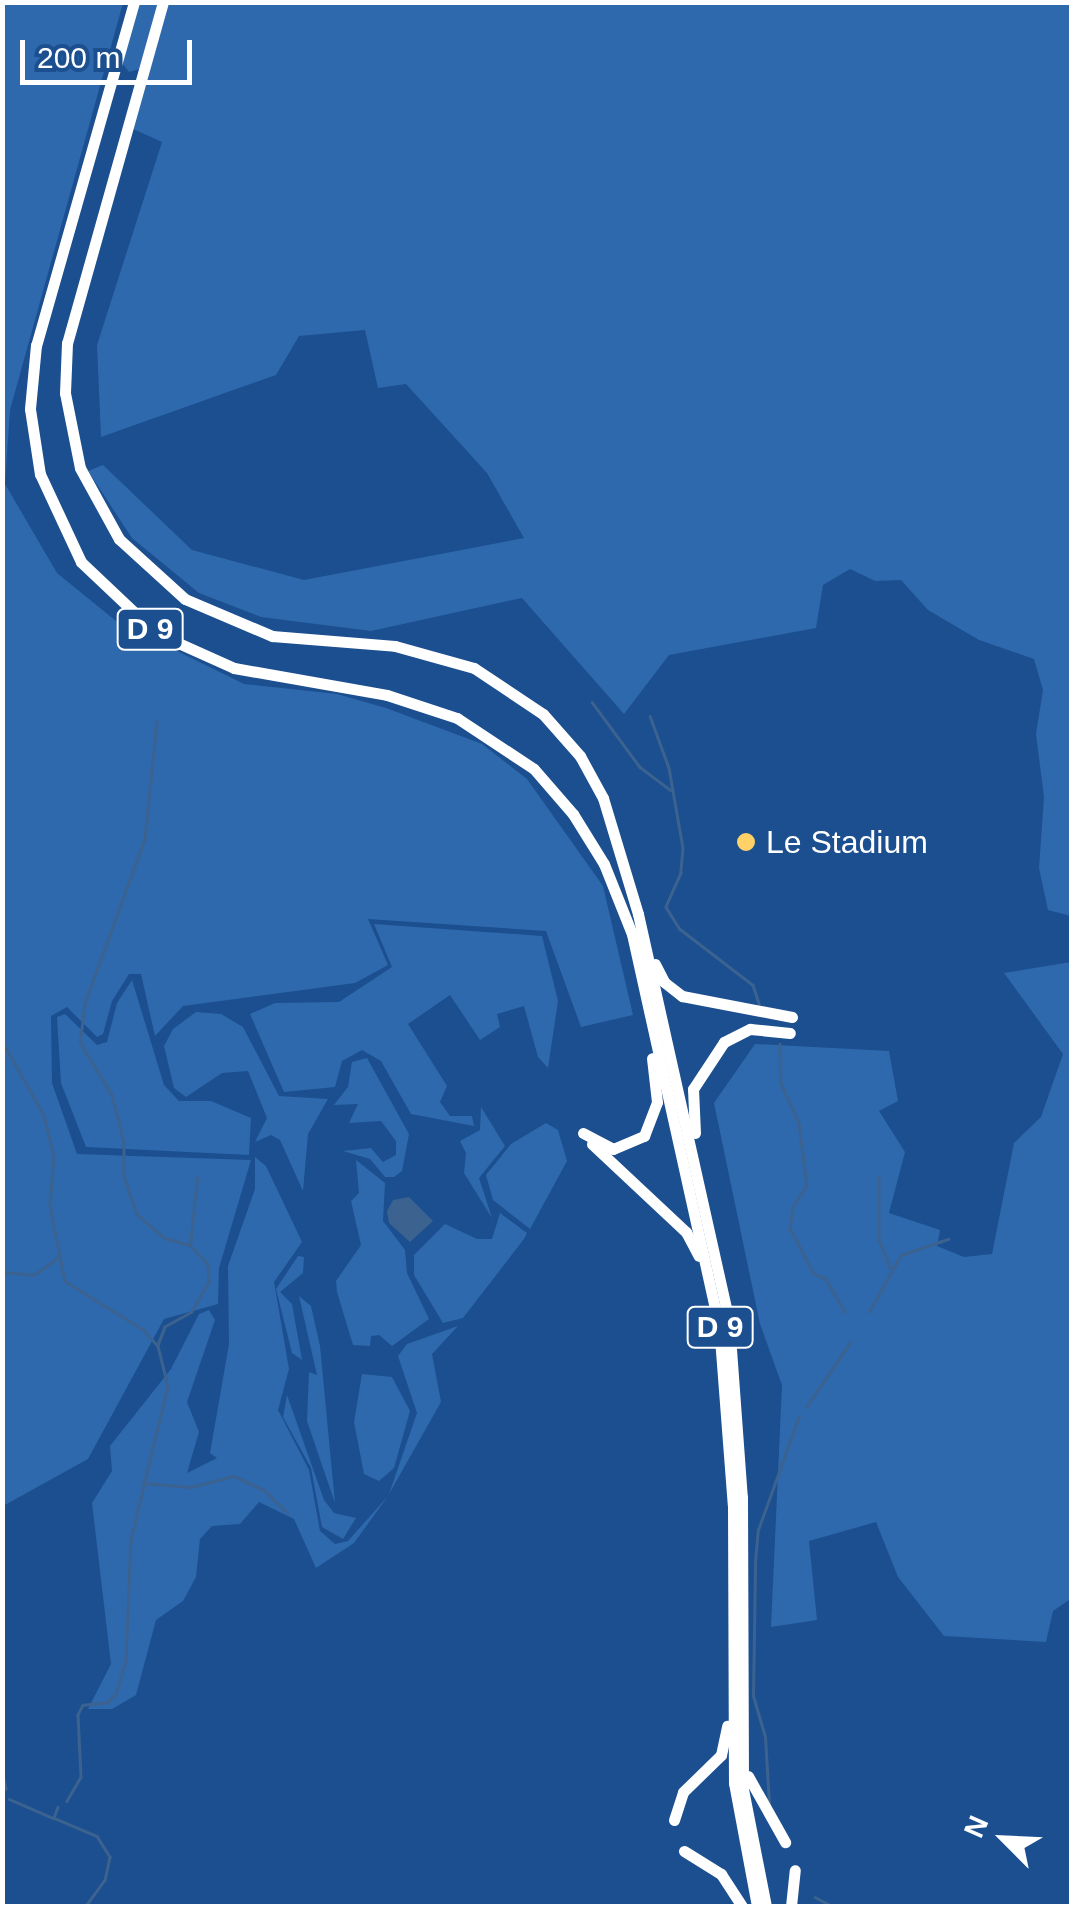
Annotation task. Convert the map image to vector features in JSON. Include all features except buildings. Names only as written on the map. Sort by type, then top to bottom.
[{"type":"highway","name":"D 9","points":[[134,2],[32,366],[34,448],[65,539],[115,601],[181,648],[234,668],[410,701],[489,736],[534,769],[574,814],[615,890],[632,934],[708,1266],[728,1399],[734,1783],[756,1906]]},
{"type":"highway","name":"D 9","points":[[163,2],[66,358],[74,446],[102,514],[160,581],[242,627],[301,640],[425,652],[497,680],[570,743],[611,816],[711,1236],[739,1410],[742,1789],[766,1906]]},
{"type":"highway","points":[[611,816],[632,866],[664,982],[712,1005],[792,1017]]},
{"type":"highway","points":[[615,890],[658,1102],[652,1126],[630,1146],[608,1148],[583,1133],[693,1240],[728,1399]]},
{"type":"highway","points":[[711,1236],[693,1088],[736,1033],[790,1033]]},
{"type":"highway","points":[[674,1820],[680,1796],[724,1750],[732,1607]]},
{"type":"highway","points":[[742,1652],[748,1780],[785,1842]]},
{"type":"highway","points":[[684,1850],[722,1874],[742,1906]]},
{"type":"highway","points":[[791,1906],[795,1870]]},
{"type":"shaded area","points":[[3,3],[123,3],[10,410],[5,484],[57,573],[116,621],[244,684],[337,694],[482,744],[527,779],[603,886],[633,1015],[581,1027],[546,931],[368,919],[388,965],[355,983],[183,1006],[155,1036],[141,974],[129,974],[112,1001],[103,1034],[97,1037],[67,1007],[51,1016],[52,1083],[77,1154],[251,1160],[219,1268],[218,1304],[164,1319],[88,1459],[3,1506]]},
{"type":"shaded area","points":[[139,3],[158,3],[139,69],[129,72],[122,63]]},
{"type":"shaded area","points":[[169,3],[1071,3],[1071,916],[1048,910],[1039,868],[1044,797],[1036,734],[1043,690],[1034,659],[979,640],[928,610],[901,580],[875,581],[850,569],[823,585],[816,628],[669,655],[624,714],[522,598],[371,631],[261,617],[199,593],[132,538],[88,471],[103,465],[192,550],[304,580],[524,538],[487,473],[406,384],[378,388],[365,330],[299,336],[276,375],[101,437],[97,345],[162,142],[133,129]]},
{"type":"shaded area","points":[[374,924],[542,936],[558,1001],[548,1068],[538,1057],[524,1006],[497,1014],[500,1027],[480,1040],[450,995],[408,1024],[447,1086],[440,1102],[450,1116],[472,1116],[474,1126],[411,1114],[381,1061],[362,1050],[342,1061],[335,1087],[284,1092],[250,1014],[275,1003],[339,1002],[392,967]]},
{"type":"shaded area","points":[[1071,962],[1072,1598],[1053,1611],[1046,1642],[944,1636],[898,1577],[876,1522],[809,1541],[817,1620],[771,1627],[782,1385],[760,1324],[714,1103],[755,1044],[889,1051],[898,1101],[879,1111],[905,1152],[889,1213],[940,1230],[937,1246],[964,1257],[992,1254],[1014,1143],[1041,1117],[1063,1054],[1004,973]]},
{"type":"shaded area","points":[[132,980],[164,1085],[179,1101],[211,1101],[251,1118],[249,1155],[86,1147],[61,1083],[57,1017],[65,1014],[97,1045],[107,1042],[117,1003]]},
{"type":"shaded area","points":[[196,1012],[221,1014],[243,1027],[279,1096],[328,1099],[308,1134],[303,1191],[280,1140],[271,1135],[255,1142],[267,1118],[248,1071],[222,1073],[186,1097],[174,1088],[164,1046],[173,1029]]},
{"type":"shaded area","points":[[367,1058],[409,1134],[402,1171],[394,1177],[385,1177],[370,1159],[343,1151],[371,1148],[383,1162],[396,1155],[396,1141],[381,1121],[349,1123],[358,1104],[334,1105],[348,1087],[352,1062]]},
{"type":"shaded area","points":[[481,1107],[505,1146],[479,1178],[492,1218],[464,1173],[466,1153],[460,1141],[480,1130]]},
{"type":"shaded area","points":[[546,1123],[558,1130],[567,1161],[530,1229],[493,1200],[486,1175],[511,1144]]},
{"type":"shaded area","points":[[255,1157],[266,1166],[302,1242],[274,1282],[289,1369],[278,1410],[309,1470],[320,1531],[335,1544],[348,1541],[388,1496],[354,1543],[316,1568],[294,1519],[259,1502],[240,1524],[212,1526],[200,1539],[196,1577],[183,1601],[156,1620],[136,1695],[112,1709],[88,1709],[111,1664],[92,1503],[112,1471],[110,1446],[171,1369],[199,1314],[209,1310],[215,1320],[187,1402],[199,1432],[187,1473],[217,1458],[210,1453],[229,1344],[228,1266],[255,1189]]},
{"type":"shaded area","points":[[356,1160],[385,1183],[383,1221],[405,1250],[407,1273],[429,1319],[392,1346],[379,1335],[371,1336],[370,1346],[353,1345],[337,1292],[336,1281],[361,1245],[351,1201],[359,1193]]},
{"type":"shaded area","points":[[409,1197],[433,1221],[410,1242],[389,1223],[387,1211],[393,1200]]},
{"type":"shaded area","points":[[500,1213],[527,1233],[524,1239],[463,1318],[443,1323],[414,1275],[414,1255],[445,1224],[477,1239],[492,1239]]},
{"type":"shaded area","points":[[298,1256],[304,1257],[303,1273],[280,1292],[292,1304],[302,1360],[292,1353],[276,1289]]},
{"type":"shaded area","points":[[299,1296],[311,1306],[320,1346],[335,1503],[307,1421],[309,1372],[317,1375]]},
{"type":"shaded area","points":[[458,1326],[432,1354],[441,1402],[389,1494],[417,1413],[398,1356],[407,1344]]},
{"type":"shaded area","points":[[362,1374],[392,1377],[410,1411],[394,1468],[379,1481],[364,1474],[354,1422]]},
{"type":"shaded area","points":[[287,1395],[324,1500],[334,1513],[356,1518],[343,1539],[322,1527],[311,1468],[283,1417]]},
{"type":"waterway","points":[[592,702],[640,767],[670,790]]},
{"type":"waterway","points":[[650,716],[669,768],[683,848],[681,873],[666,907],[680,929],[753,985],[759,1004]]},
{"type":"waterway","points":[[157,721],[145,839],[85,1004],[80,1042],[112,1095],[124,1142],[124,1176],[137,1214],[165,1238],[190,1245],[208,1264],[209,1282],[192,1312],[165,1327],[158,1345]]},
{"type":"waterway","points":[[2,1041],[44,1115],[54,1157],[50,1206],[65,1281],[144,1330],[158,1346],[168,1386],[131,1540],[126,1661],[116,1694],[107,1703],[83,1705],[78,1715],[81,1777],[67,1801]]},
{"type":"waterway","points":[[780,1044],[781,1083],[799,1123],[807,1186],[793,1207],[790,1228],[814,1274],[825,1278],[845,1311]]},
{"type":"waterway","points":[[879,1176],[879,1239],[890,1267]]},
{"type":"waterway","points":[[190,1245],[197,1178]]},
{"type":"waterway","points":[[869,1312],[901,1255],[948,1239]]},
{"type":"waterway","points":[[2,1272],[34,1275],[57,1258]]},
{"type":"waterway","points":[[806,1407],[850,1343]]},
{"type":"waterway","points":[[769,1804],[765,1737],[753,1696],[755,1562],[758,1530],[799,1416]]},
{"type":"waterway","points":[[143,1483],[191,1487],[234,1476],[264,1490],[287,1512]]},
{"type":"waterway","points":[[2,1770],[6,1789]]},
{"type":"waterway","points":[[9,1799],[53,1818]]},
{"type":"waterway","points":[[58,1807],[54,1818],[97,1836],[110,1857],[105,1880],[86,1906]]},
{"type":"waterway","points":[[815,1897],[832,1906]]},
{"type":"place","name":"Le Stadium","points":[[746,842]]}]
